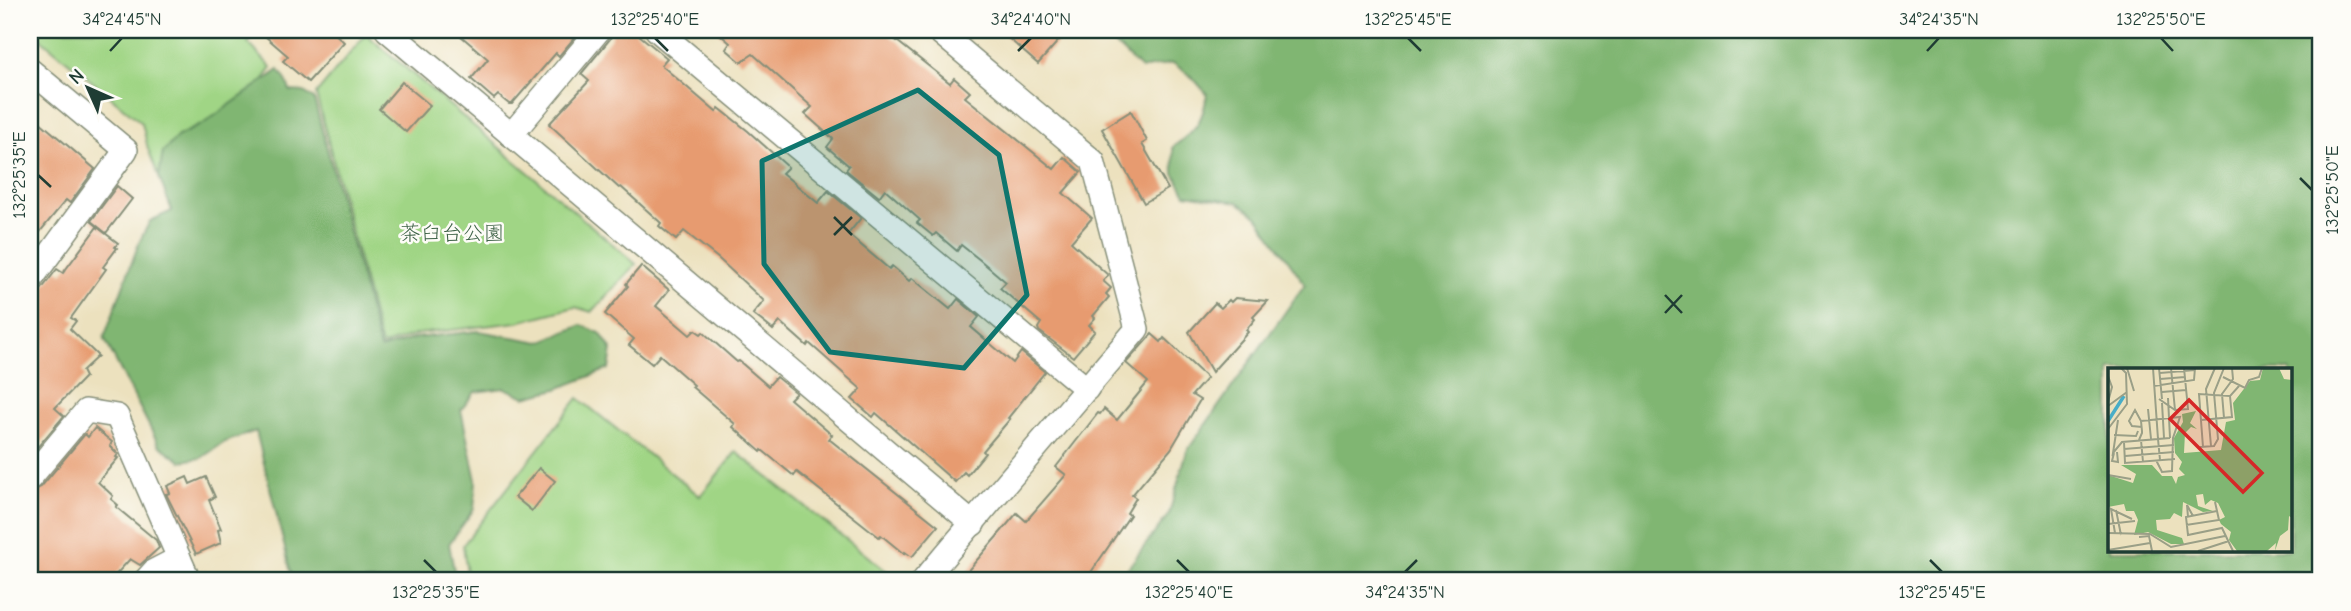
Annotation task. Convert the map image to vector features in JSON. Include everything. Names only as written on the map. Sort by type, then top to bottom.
[{"type":"street","points":[[387,30],[973,524]]},
{"type":"street","points":[[512,135],[599,30]]},
{"type":"street","points":[[657,30],[1087,389]]},
{"type":"street","points":[[924,580],[1137,329],[1093,161],[937,30]]},
{"type":"street","points":[[30,70],[126,150],[32,272]]},
{"type":"street","points":[[30,478],[86,411],[117,416],[189,581]]},
{"type":"street","points":[[145,581],[154,571],[179,558]]},
{"type":"highlighted area","points":[[918,90],[999,155],[1027,295],[964,368],[830,352],[764,264],[762,161]]},
{"type":"green space","points":[[30,30],[256,30],[248,43],[272,68],[261,83],[203,124],[178,136],[163,152],[159,177],[142,123]]},
{"type":"green space","points":[[1093,30],[2321,30],[2321,581],[1118,581],[1169,514],[1187,451],[1305,284],[1257,216],[1238,202],[1186,194],[1174,173],[1173,147],[1197,125],[1207,94],[1193,78],[1173,63],[1141,69],[1120,49]]},
{"type":"green space","name":"茶臼台公園","points":[[366,34],[636,264],[592,312],[575,307],[517,322],[418,334],[381,346],[316,94]]},
{"type":"green space","points":[[279,70],[290,91],[304,92],[314,99],[380,349],[416,338],[479,331],[540,342],[582,325],[600,333],[612,350],[609,369],[557,389],[525,397],[505,388],[475,392],[461,410],[476,480],[474,509],[449,544],[456,581],[293,581],[256,431],[225,442],[201,458],[181,461],[159,445],[104,338],[139,243],[150,221],[172,211],[159,177],[163,152],[178,136],[203,124]]},
{"type":"green space","points":[[578,398],[700,496],[736,452],[899,581],[468,581],[463,545]]},
{"type":"building","points":[[258,30],[331,30],[344,42],[308,82],[283,61],[288,56]]},
{"type":"building","points":[[454,30],[581,30],[559,56],[556,53],[512,104],[509,104],[498,95],[494,99],[471,79],[488,59]]},
{"type":"building","points":[[613,30],[633,30],[667,58],[661,65],[716,112],[719,108],[748,131],[788,167],[782,173],[818,203],[828,191],[861,218],[848,234],[889,269],[892,266],[909,281],[912,278],[950,309],[958,299],[979,317],[971,327],[1013,363],[1021,352],[1045,372],[967,475],[964,472],[955,482],[876,413],[873,417],[852,399],[861,389],[809,343],[807,346],[780,322],[773,330],[753,314],[764,301],[719,259],[684,231],[676,240],[659,226],[661,223],[549,124],[589,81],[581,74],[610,39]]},
{"type":"building","points":[[715,30],[883,30],[950,83],[954,78],[970,92],[965,97],[1054,169],[1064,157],[1081,172],[1063,193],[1092,218],[1071,242],[1108,275],[1103,281],[1111,288],[1106,294],[1109,297],[1089,325],[1095,331],[1073,357],[1039,331],[1041,323],[1000,288],[1006,282],[980,260],[961,245],[957,251],[936,233],[933,236],[917,223],[920,220],[885,189],[879,197],[846,170],[849,166],[827,147],[833,139],[805,114],[812,107],[753,54],[741,62],[726,49],[730,43]]},
{"type":"building","points":[[999,30],[1068,30],[1038,64]]},
{"type":"building","points":[[402,82],[430,105],[406,132],[379,109]]},
{"type":"building","points":[[1131,111],[1147,141],[1142,144],[1168,189],[1144,203],[1102,129]]},
{"type":"building","points":[[40,122],[95,169],[70,203],[66,200],[30,244],[30,133]]},
{"type":"building","points":[[117,186],[132,199],[106,233],[91,221]]},
{"type":"building","points":[[97,227],[118,243],[115,247],[117,248],[103,267],[106,269],[71,318],[76,321],[70,329],[98,356],[82,371],[85,377],[55,408],[64,416],[30,456],[30,295],[41,290],[57,269],[63,273]]},
{"type":"building","points":[[641,266],[669,290],[656,306],[690,335],[695,330],[701,334],[703,332],[768,386],[776,377],[796,393],[790,399],[832,435],[829,439],[938,526],[912,557],[905,552],[904,554],[881,535],[879,537],[797,472],[794,476],[762,450],[761,452],[733,427],[735,424],[660,355],[652,364],[629,345],[634,339],[605,314]]},
{"type":"building","points":[[1235,298],[1268,301],[1253,317],[1255,319],[1246,330],[1248,332],[1212,372],[1189,332],[1215,303],[1221,308]]},
{"type":"building","points":[[1152,334],[1161,342],[1164,338],[1207,378],[1192,395],[1200,400],[1171,449],[1132,495],[1136,498],[1127,513],[1130,515],[1085,581],[959,581],[1017,513],[1026,521],[1066,475],[1056,467],[1098,413],[1104,409],[1117,420],[1148,382],[1126,363]]},
{"type":"building","points":[[95,428],[112,442],[110,446],[118,454],[118,458],[98,482],[113,496],[111,499],[118,505],[116,507],[156,540],[159,548],[140,565],[130,559],[110,581],[30,581],[30,492],[41,487],[85,434],[88,437]]},
{"type":"building","points":[[539,468],[555,481],[532,511],[515,497]]},
{"type":"building","points":[[187,477],[190,484],[206,477],[215,497],[209,500],[221,529],[218,530],[221,543],[196,554],[166,494],[170,493],[167,486]]}]
